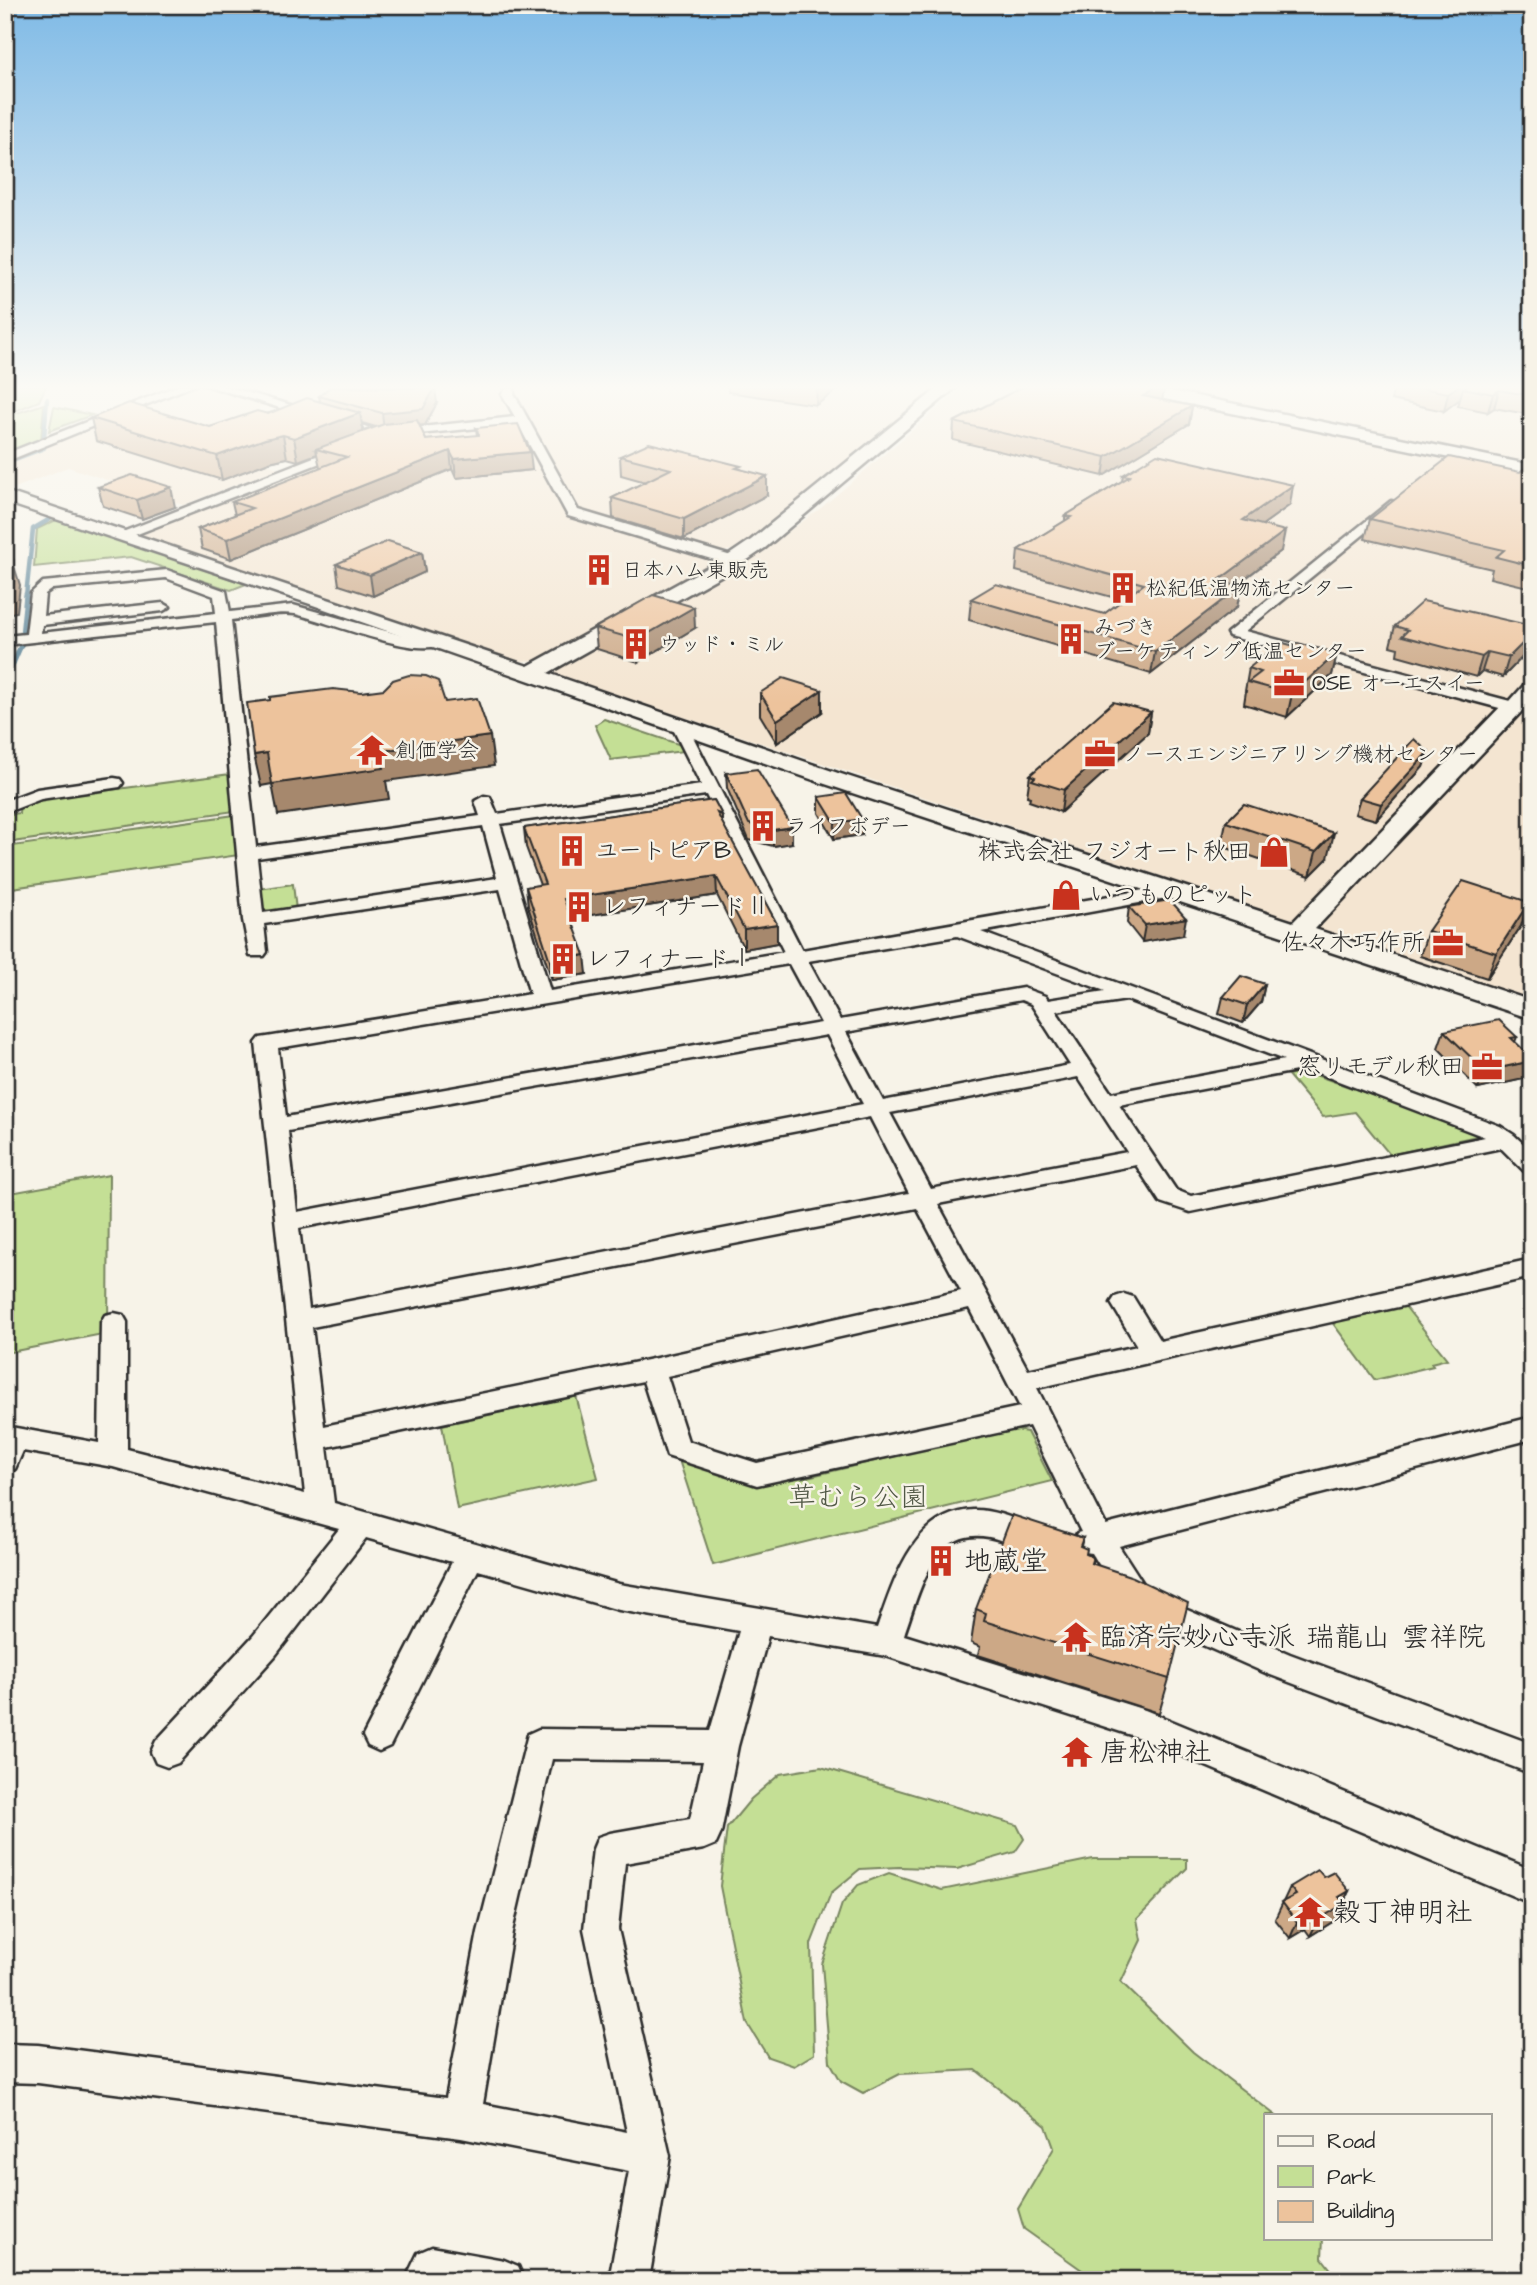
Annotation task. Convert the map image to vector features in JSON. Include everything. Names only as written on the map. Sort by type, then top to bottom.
[{"type":"street","points":[[121,535],[239,491]]},
{"type":"street","points":[[561,491],[573,513],[733,561]]},
{"type":"street","points":[[530,674],[733,561],[823,491]]},
{"type":"street","points":[[5,496],[1532,1010]]},
{"type":"street","points":[[1401,497],[1234,633],[1513,707]]},
{"type":"street","points":[[33,638],[38,593],[48,585],[167,574],[221,594],[257,952]]},
{"type":"street","points":[[35,621],[189,605],[223,609],[293,609],[410,643],[437,642]]},
{"type":"street","points":[[5,641],[223,609]]},
{"type":"street","points":[[1298,932],[1532,686]]},
{"type":"street","points":[[679,725],[796,957],[835,1026],[1021,1381],[1099,1539],[1139,1603],[1279,1664],[1532,1759]]},
{"type":"street","points":[[5,807],[37,794],[114,783]]},
{"type":"street","points":[[247,854],[486,810],[712,789]]},
{"type":"street","points":[[486,810],[542,999]]},
{"type":"street","points":[[253,920],[508,882]]},
{"type":"street","points":[[321,1510],[267,1043],[958,930],[1172,891]]},
{"type":"street","points":[[958,930],[1133,993],[1492,1131],[1506,1140],[1532,1166]]},
{"type":"street","points":[[1043,1007],[1133,993]]},
{"type":"street","points":[[277,1126],[1023,994],[1038,1000],[1168,1196],[1190,1204],[1506,1140]]},
{"type":"street","points":[[1106,1101],[1307,1062]]},
{"type":"street","points":[[286,1222],[1085,1069]]},
{"type":"street","points":[[299,1320],[1143,1156]]},
{"type":"street","points":[[1021,1381],[1532,1268]]},
{"type":"street","points":[[313,1440],[977,1297]]},
{"type":"street","points":[[1124,1303],[1153,1352]]},
{"type":"street","points":[[113,1456],[114,1322]]},
{"type":"street","points":[[652,1369],[677,1448],[757,1474],[1037,1413]]},
{"type":"street","points":[[886,1643],[914,1572],[928,1545],[948,1528],[974,1522],[1041,1541],[1071,1546],[1532,1428]]},
{"type":"street","points":[[8,1446],[113,1456],[321,1510],[360,1524],[619,1597],[886,1643],[1145,1725],[1532,1887]]},
{"type":"street","points":[[167,1752],[264,1646],[360,1524]]},
{"type":"street","points":[[379,1736],[471,1555]]},
{"type":"street","points":[[629,2280],[651,2156],[601,1929],[610,1849],[704,1833],[722,1746],[758,1619]]},
{"type":"street","points":[[461,2119],[495,1932],[539,1744],[722,1746]]},
{"type":"street","points":[[5,2063],[38,2064],[461,2119],[651,2156]]},
{"type":"street","points":[[425,2280],[432,2267],[504,2280]]},
{"type":"shaded area","points":[[140,491],[220,491],[183,505]]},
{"type":"shaded area","points":[[244,491],[553,491],[565,513],[571,517],[718,562],[540,660],[516,661],[139,536],[139,533]]},
{"type":"shaded area","points":[[567,491],[811,491],[749,541],[733,550],[716,552],[580,513]]},
{"type":"shaded area","points":[[841,491],[1532,491],[1532,1000],[555,674],[558,668],[751,559]]},
{"type":"green space","points":[[58,519],[246,584],[231,590],[131,557],[34,567],[37,529]]},
{"type":"green space","points":[[604,719],[681,745],[684,751],[611,760],[595,725]]},
{"type":"green space","points":[[231,774],[235,811],[5,843],[5,815],[19,813],[20,805],[42,799]]},
{"type":"green space","points":[[235,815],[239,855],[5,889],[5,847]]},
{"type":"green space","points":[[293,884],[296,910],[276,913],[262,909],[259,889]]},
{"type":"green space","points":[[1304,1071],[1466,1128],[1477,1136],[1390,1155],[1355,1112],[1323,1117],[1288,1075]]},
{"type":"green space","points":[[109,1175],[108,1333],[5,1353],[5,1194]]},
{"type":"green space","points":[[1404,1305],[1447,1359],[1431,1363],[1433,1366],[1375,1380],[1332,1322]]},
{"type":"green space","points":[[576,1396],[598,1478],[457,1509],[442,1425]]},
{"type":"green space","name":"草むら公園","points":[[1010,1429],[1027,1432],[1052,1481],[713,1565],[679,1460],[754,1484],[807,1477]]},
{"type":"green space","points":[[821,1767],[1017,1825],[1024,1839],[1015,1852],[957,1869],[860,1869],[831,1893],[811,1944],[814,2054],[794,2066],[768,2057],[747,2023],[720,1886],[727,1828],[751,1799],[780,1774]]},
{"type":"green space","points":[[1093,1859],[1187,1859],[1187,1868],[1137,1919],[1141,1940],[1121,1982],[1193,2052],[1274,2114],[1264,2114],[1264,2240],[1323,2240],[1322,2258],[1339,2280],[1096,2280],[1024,2229],[1018,2209],[1054,2148],[1046,2126],[976,2070],[900,2074],[863,2093],[841,2081],[830,2062],[822,1964],[842,1904],[858,1885],[889,1873],[942,1890]]},
{"type":"building","points":[[109,491],[161,491],[137,500]]},
{"type":"building","points":[[261,491],[350,491],[227,539],[198,529],[252,508],[232,502]]},
{"type":"building","points":[[627,491],[739,491],[684,519],[612,498]]},
{"type":"building","points":[[1106,491],[1285,491],[1243,520],[1285,531],[1219,580],[1241,586],[1155,652],[971,599],[996,584],[1104,614],[1144,584],[1018,550],[1071,517],[1065,516]]},
{"type":"building","points":[[1406,491],[1532,491],[1532,566],[1496,557],[1504,550],[1370,519]]},
{"type":"building","points":[[388,541],[422,552],[370,575],[336,564]]},
{"type":"building","points":[[15,569],[12,596],[5,597],[5,570]]},
{"type":"building","points":[[653,595],[694,607],[637,640],[595,628]]},
{"type":"building","points":[[1423,601],[1532,626],[1532,634],[1509,657],[1488,652],[1482,657],[1402,636],[1408,630],[1395,626]]},
{"type":"building","points":[[1280,642],[1294,646],[1298,643],[1337,653],[1292,694],[1248,682],[1261,672],[1249,668]]},
{"type":"building","points":[[409,675],[426,676],[438,681],[445,702],[477,698],[490,736],[379,751],[384,768],[272,784],[267,753],[254,755],[247,703],[270,700],[270,697],[333,689],[361,692],[384,689],[393,680]]},
{"type":"building","points":[[783,678],[822,690],[777,720],[760,693]]},
{"type":"building","points":[[1113,702],[1151,712],[1064,790],[1032,780],[1035,777],[1030,775]]},
{"type":"building","points":[[1414,739],[1428,752],[1381,804],[1360,798]]},
{"type":"building","points":[[757,769],[792,827],[773,830],[749,824],[726,773]]},
{"type":"building","points":[[846,793],[862,819],[835,823],[819,797]]},
{"type":"building","points":[[714,800],[722,815],[717,813],[777,924],[744,929],[716,876],[564,899],[585,955],[550,961],[526,887],[545,884],[524,828]]},
{"type":"building","points":[[1244,804],[1334,833],[1316,852],[1226,822]]},
{"type":"building","points":[[1463,881],[1529,902],[1496,953],[1428,931]]},
{"type":"building","points":[[1170,900],[1186,918],[1145,925],[1129,907]]},
{"type":"building","points":[[1241,976],[1265,984],[1247,1005],[1223,997]]},
{"type":"building","points":[[1499,1020],[1517,1037],[1511,1038],[1532,1061],[1485,1071],[1444,1031]]},
{"type":"building","name":"臨済宗妙心寺派 瑞龍山 雲祥院","points":[[1012,1515],[1083,1538],[1080,1546],[1087,1549],[1086,1554],[1093,1557],[1091,1563],[1133,1577],[1188,1603],[1169,1679],[984,1621],[986,1613],[976,1609]]},
{"type":"building","points":[[1318,1870],[1324,1877],[1334,1872],[1349,1891],[1339,1897],[1345,1903],[1318,1920],[1313,1913],[1297,1922],[1282,1902],[1296,1895],[1290,1887]]},
{"type":"waterway","points":[[26,596],[33,529],[50,519]]},
{"type":"waterway","points":[[22,635],[26,594]]},
{"type":"waterway","points":[[5,682],[22,643]]},
{"type":"waterway","points":[[5,719],[11,727],[5,772]]},
{"type":"place","name":"日本ハム東販売","points":[[599,570]]},
{"type":"place","name":"松紀低温物流センター","points":[[1123,588]]},
{"type":"place","name":"みづき ブーケティング低温センター","points":[[1071,639]]},
{"type":"place","name":"ウッド・ミル","points":[[636,644]]},
{"type":"place","name":"OSE オーエスイー","points":[[1289,683]]},
{"type":"place","name":"創価学会","points":[[372,750]]},
{"type":"place","name":"ノースエンジニアリング機材センター","points":[[1100,754]]},
{"type":"place","name":"ライフボデー","points":[[763,826]]},
{"type":"place","name":"ユートピアB","points":[[572,851]]},
{"type":"place","name":"株式会社 フジオート秋田","points":[[1274,852]]},
{"type":"place","name":"いつものピット","points":[[1066,895]]},
{"type":"place","name":"レフィナードⅡ","points":[[579,907]]},
{"type":"place","name":"佐々木巧作所","points":[[1448,943]]},
{"type":"place","name":"レフィナードⅠ","points":[[563,959]]},
{"type":"place","name":"窓リモデル秋田","points":[[1487,1067]]},
{"type":"place","name":"地蔵堂","points":[[941,1561]]},
{"type":"place","name":"臨済宗妙心寺派 瑞龍山 雲祥院","points":[[1076,1637]]},
{"type":"place","name":"唐松神社","points":[[1077,1752]]},
{"type":"place","name":"穀丁神明社","points":[[1310,1912]]}]
